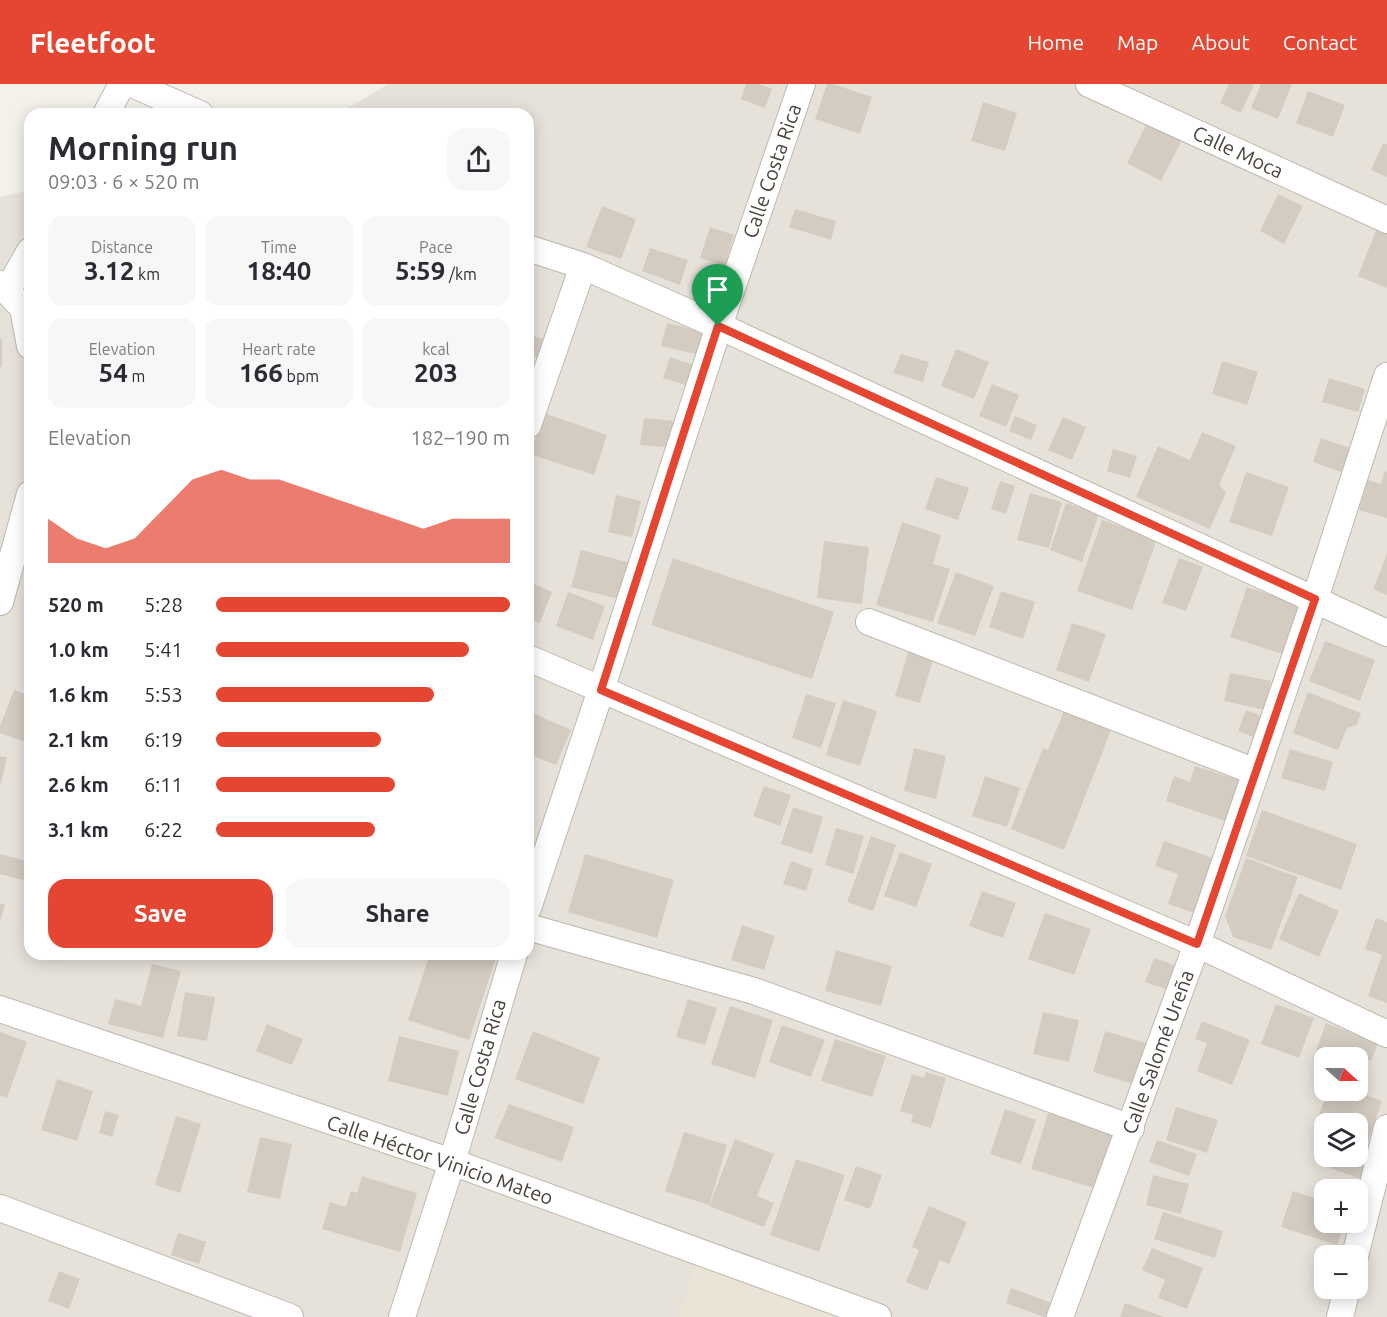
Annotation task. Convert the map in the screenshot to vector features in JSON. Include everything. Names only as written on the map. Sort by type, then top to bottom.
[{"type":"street","points":[[109,108],[122,84]]},
{"type":"street","points":[[132,84],[186,108]]},
{"type":"street","name":"Calle Costa Rica","points":[[534,890],[718,326],[802,84]]},
{"type":"street","name":"Calle Moca","points":[[1089,84],[1387,220]]},
{"type":"street","points":[[534,251],[583,266],[718,326],[1387,633]]},
{"type":"street","points":[[24,259],[4,287],[23,308],[24,313]]},
{"type":"street","points":[[534,408],[583,266]]},
{"type":"street","name":"Calle Salomé Ureña","points":[[1060,1317],[1197,944],[1315,599],[1387,376]]},
{"type":"street","points":[[0,602],[24,516]]},
{"type":"street","points":[[869,622],[1256,772]]},
{"type":"street","points":[[534,661],[1197,944],[1387,1034]]},
{"type":"street","points":[[534,929],[754,990],[1131,1128]]},
{"type":"street","name":"Calle Costa Rica","points":[[402,1317],[452,1162],[512,960]]},
{"type":"street","name":"Calle Héctor Vinicio Mateo","points":[[0,1009],[452,1162],[878,1317]]},
{"type":"street","points":[[1358,1245],[1387,1128]]},
{"type":"street","points":[[0,1208],[290,1317]]},
{"type":"street","points":[[1340,1317],[1344,1299]]},
{"type":"shaded area","points":[[388,84],[1387,84],[1387,1317],[0,1317],[0,197],[24,191],[24,960],[534,960],[534,108],[348,108]]},
{"type":"shaded area","points":[[699,1253],[878,1317],[679,1317]]},
{"type":"building","points":[[746,84],[759,84],[772,89],[765,108],[741,99]]},
{"type":"building","points":[[827,84],[872,97],[860,134],[815,119]]},
{"type":"building","points":[[1229,84],[1254,84],[1241,113],[1220,103]]},
{"type":"building","points":[[1261,84],[1292,84],[1278,119],[1251,108]]},
{"type":"building","points":[[1308,91],[1345,105],[1333,137],[1296,123]]},
{"type":"building","points":[[983,102],[1017,113],[1005,151],[971,141]]},
{"type":"building","points":[[1148,121],[1183,138],[1161,181],[1127,163]]},
{"type":"building","points":[[1383,143],[1387,144],[1387,177],[1371,170]]},
{"type":"building","points":[[1278,194],[1303,206],[1284,244],[1260,231]]},
{"type":"building","points":[[602,206],[636,219],[621,259],[586,247]]},
{"type":"building","points":[[795,209],[836,221],[831,240],[789,227]]},
{"type":"building","points":[[710,227],[734,235],[725,266],[700,258]]},
{"type":"building","points":[[1377,228],[1387,232],[1387,288],[1358,276]]},
{"type":"building","points":[[650,248],[688,260],[680,285],[642,271]]},
{"type":"building","points":[[667,323],[710,333],[704,356],[661,346]]},
{"type":"building","points":[[534,336],[544,339],[537,358],[534,357]]},
{"type":"building","points":[[0,339],[2,339],[2,367],[0,367]]},
{"type":"building","points":[[956,349],[989,362],[974,399],[941,386]]},
{"type":"building","points":[[901,354],[929,362],[923,382],[893,373]]},
{"type":"building","points":[[670,357],[694,365],[688,386],[663,378]]},
{"type":"building","points":[[1222,361],[1258,372],[1247,405],[1212,394]]},
{"type":"building","points":[[1329,378],[1365,389],[1358,412],[1322,402]]},
{"type":"building","points":[[992,384],[1019,395],[1006,427],[979,416]]},
{"type":"building","points":[[544,413],[607,435],[594,475],[534,455],[534,442]]},
{"type":"building","points":[[1015,416],[1037,425],[1031,440],[1009,431]]},
{"type":"building","points":[[1063,417],[1086,427],[1072,460],[1048,450]]},
{"type":"building","points":[[644,418],[675,421],[671,448],[640,445]]},
{"type":"building","points":[[1202,432],[1236,446],[1219,485],[1226,492],[1210,529],[1136,497],[1158,446],[1190,460]]},
{"type":"building","points":[[1321,438],[1350,448],[1341,472],[1313,462]]},
{"type":"building","points":[[1113,449],[1137,456],[1130,478],[1107,471]]},
{"type":"building","points":[[1385,471],[1387,472],[1387,518],[1359,510],[1368,480],[1381,484]]},
{"type":"building","points":[[1246,472],[1289,487],[1272,536],[1229,522]]},
{"type":"building","points":[[936,477],[969,488],[958,520],[925,509]]},
{"type":"building","points":[[1000,481],[1015,486],[1006,514],[991,509]]},
{"type":"building","points":[[1030,493],[1062,502],[1049,548],[1017,540]]},
{"type":"building","points":[[616,495],[641,501],[632,537],[608,532]]},
{"type":"building","points":[[1066,503],[1099,514],[1082,562],[1050,550]]},
{"type":"building","points":[[1102,520],[1157,539],[1132,610],[1077,591]]},
{"type":"building","points":[[902,522],[941,535],[933,564],[950,569],[933,622],[876,605]]},
{"type":"building","points":[[824,541],[869,547],[862,604],[817,598]]},
{"type":"building","points":[[581,550],[631,563],[622,600],[571,587]]},
{"type":"building","points":[[1387,554],[1387,595],[1373,589]]},
{"type":"building","points":[[673,558],[834,612],[812,679],[651,625]]},
{"type":"building","points":[[1179,558],[1203,567],[1186,611],[1162,603]]},
{"type":"building","points":[[956,572],[994,586],[975,636],[937,623]]},
{"type":"building","points":[[534,584],[552,592],[540,623],[534,621]]},
{"type":"building","points":[[1247,587],[1302,605],[1285,655],[1230,637]]},
{"type":"building","points":[[1001,591],[1035,602],[1023,639],[989,627]]},
{"type":"building","points":[[568,592],[605,606],[593,640],[556,626]]},
{"type":"building","points":[[1072,623],[1106,634],[1089,682],[1056,670]]},
{"type":"building","points":[[1325,641],[1375,660],[1360,701],[1309,681]]},
{"type":"building","points":[[908,652],[933,660],[920,703],[895,696]]},
{"type":"building","points":[[1230,673],[1271,681],[1265,710],[1224,701]]},
{"type":"building","points":[[14,690],[24,694],[24,742],[0,733],[0,726]]},
{"type":"building","points":[[1308,692],[1361,713],[1357,725],[1347,728],[1338,750],[1293,733]]},
{"type":"building","points":[[806,694],[836,703],[821,748],[792,738]]},
{"type":"building","points":[[843,700],[877,711],[860,766],[826,755]]},
{"type":"building","points":[[1065,709],[1112,728],[1064,850],[1011,829],[1043,748],[1048,750]]},
{"type":"building","points":[[1246,710],[1266,718],[1258,739],[1238,731]]},
{"type":"building","points":[[534,714],[571,730],[556,765],[534,756]]},
{"type":"building","points":[[914,748],[946,756],[936,799],[904,791]]},
{"type":"building","points":[[1290,749],[1333,762],[1325,791],[1281,778]]},
{"type":"building","points":[[0,756],[7,757],[1,783],[0,783]]},
{"type":"building","points":[[1195,766],[1239,780],[1225,821],[1166,801],[1174,776],[1190,782]]},
{"type":"building","points":[[985,776],[1020,788],[1007,827],[972,816]]},
{"type":"building","points":[[764,786],[791,795],[780,826],[753,816]]},
{"type":"building","points":[[793,807],[823,817],[812,854],[781,844]]},
{"type":"building","points":[[1262,810],[1357,844],[1341,890],[1246,856]]},
{"type":"building","points":[[836,828],[864,836],[853,874],[825,865]]},
{"type":"building","points":[[871,836],[896,845],[873,911],[847,902]]},
{"type":"building","points":[[1164,841],[1213,858],[1194,913],[1168,904],[1178,874],[1155,866]]},
{"type":"building","points":[[900,852],[932,864],[916,907],[884,896]]},
{"type":"building","points":[[0,854],[24,860],[24,880],[0,874]]},
{"type":"building","points":[[585,854],[674,880],[657,938],[568,912]]},
{"type":"building","points":[[1246,858],[1298,877],[1271,950],[1233,937],[1225,916]]},
{"type":"building","points":[[791,861],[813,869],[806,891],[783,884]]},
{"type":"building","points":[[982,891],[1016,903],[1003,938],[969,926]]},
{"type":"building","points":[[1299,893],[1339,911],[1319,957],[1279,939]]},
{"type":"building","points":[[0,903],[5,905],[1,919],[0,919]]},
{"type":"building","points":[[1045,913],[1091,929],[1074,975],[1028,959]]},
{"type":"building","points":[[1376,918],[1387,922],[1387,1003],[1368,996],[1382,955],[1365,949]]},
{"type":"building","points":[[742,925],[775,936],[764,970],[731,960]]},
{"type":"building","points":[[836,950],[892,966],[881,1006],[825,991]]},
{"type":"building","points":[[1154,958],[1180,967],[1172,991],[1145,982]]},
{"type":"building","points":[[428,960],[495,960],[469,1040],[408,1020]]},
{"type":"building","points":[[152,964],[181,971],[163,1038],[108,1024],[115,999],[141,1006]]},
{"type":"building","points":[[185,992],[215,997],[207,1041],[177,1036]]},
{"type":"building","points":[[688,999],[717,1008],[705,1045],[676,1037]]},
{"type":"building","points":[[1276,1004],[1314,1018],[1299,1058],[1261,1044]]},
{"type":"building","points":[[730,1006],[773,1020],[755,1078],[711,1064]]},
{"type":"building","points":[[1043,1012],[1079,1020],[1069,1062],[1033,1054]]},
{"type":"building","points":[[1202,1021],[1250,1040],[1232,1085],[1197,1071],[1207,1043],[1195,1039]]},
{"type":"building","points":[[1326,1023],[1378,1043],[1371,1061],[1368,1060],[1368,1047],[1317,1047]]},
{"type":"building","points":[[267,1024],[303,1039],[292,1065],[256,1051]]},
{"type":"building","points":[[782,1025],[825,1040],[811,1077],[769,1062]]},
{"type":"building","points":[[533,1031],[600,1058],[583,1104],[515,1079]]},
{"type":"building","points":[[1105,1031],[1149,1044],[1137,1085],[1093,1072]]},
{"type":"building","points":[[0,1032],[27,1042],[7,1098],[0,1095]]},
{"type":"building","points":[[399,1036],[459,1051],[448,1096],[388,1081]]},
{"type":"building","points":[[835,1039],[886,1056],[872,1097],[821,1081]]},
{"type":"building","points":[[926,1072],[946,1078],[931,1128],[911,1122],[913,1115],[900,1111],[912,1074],[924,1078]]},
{"type":"building","points":[[57,1079],[93,1091],[77,1141],[41,1130]]},
{"type":"building","points":[[1368,1096],[1382,1101],[1368,1141],[1368,1113],[1320,1113],[1324,1101],[1368,1101]]},
{"type":"building","points":[[509,1104],[574,1127],[562,1162],[494,1138]]},
{"type":"building","points":[[1176,1107],[1218,1120],[1207,1153],[1166,1140]]},
{"type":"building","points":[[1005,1109],[1036,1120],[1021,1164],[990,1154]]},
{"type":"building","points":[[105,1111],[119,1115],[112,1137],[99,1133]]},
{"type":"building","points":[[1048,1113],[1118,1134],[1101,1190],[1031,1169]]},
{"type":"building","points":[[176,1116],[201,1124],[180,1193],[155,1185]]},
{"type":"building","points":[[684,1132],[727,1145],[709,1205],[665,1191]]},
{"type":"building","points":[[260,1137],[292,1144],[280,1199],[247,1192]]},
{"type":"building","points":[[735,1139],[774,1154],[757,1196],[774,1203],[764,1227],[709,1206]]},
{"type":"building","points":[[1157,1140],[1197,1154],[1189,1176],[1149,1162]]},
{"type":"building","points":[[796,1159],[845,1175],[819,1252],[770,1235]]},
{"type":"building","points":[[856,1166],[882,1175],[870,1209],[844,1200]]},
{"type":"building","points":[[1330,1167],[1366,1167],[1362,1179]]},
{"type":"building","points":[[1153,1175],[1189,1184],[1181,1214],[1146,1205]]},
{"type":"building","points":[[362,1176],[417,1193],[400,1252],[322,1229],[330,1202],[346,1207],[351,1191],[357,1193]]},
{"type":"building","points":[[1293,1191],[1314,1198],[1314,1233],[1341,1233],[1337,1245],[1281,1227]]},
{"type":"building","points":[[929,1206],[967,1222],[949,1264],[940,1260],[927,1291],[906,1282],[919,1250],[912,1247]]},
{"type":"building","points":[[1163,1212],[1223,1231],[1215,1258],[1154,1239]]},
{"type":"building","points":[[178,1233],[206,1242],[199,1264],[171,1255]]},
{"type":"building","points":[[1152,1248],[1203,1268],[1187,1309],[1158,1298],[1165,1280],[1142,1270]]},
{"type":"building","points":[[59,1271],[80,1279],[69,1309],[48,1301]]},
{"type":"building","points":[[1011,1288],[1060,1306],[1056,1317],[1044,1317],[1006,1303]]},
{"type":"building","points":[[1125,1303],[1164,1317],[1120,1317]]},
{"type":"route","points":[[718,326],[1315,599],[1197,944],[601,690],[718,326]]}]
